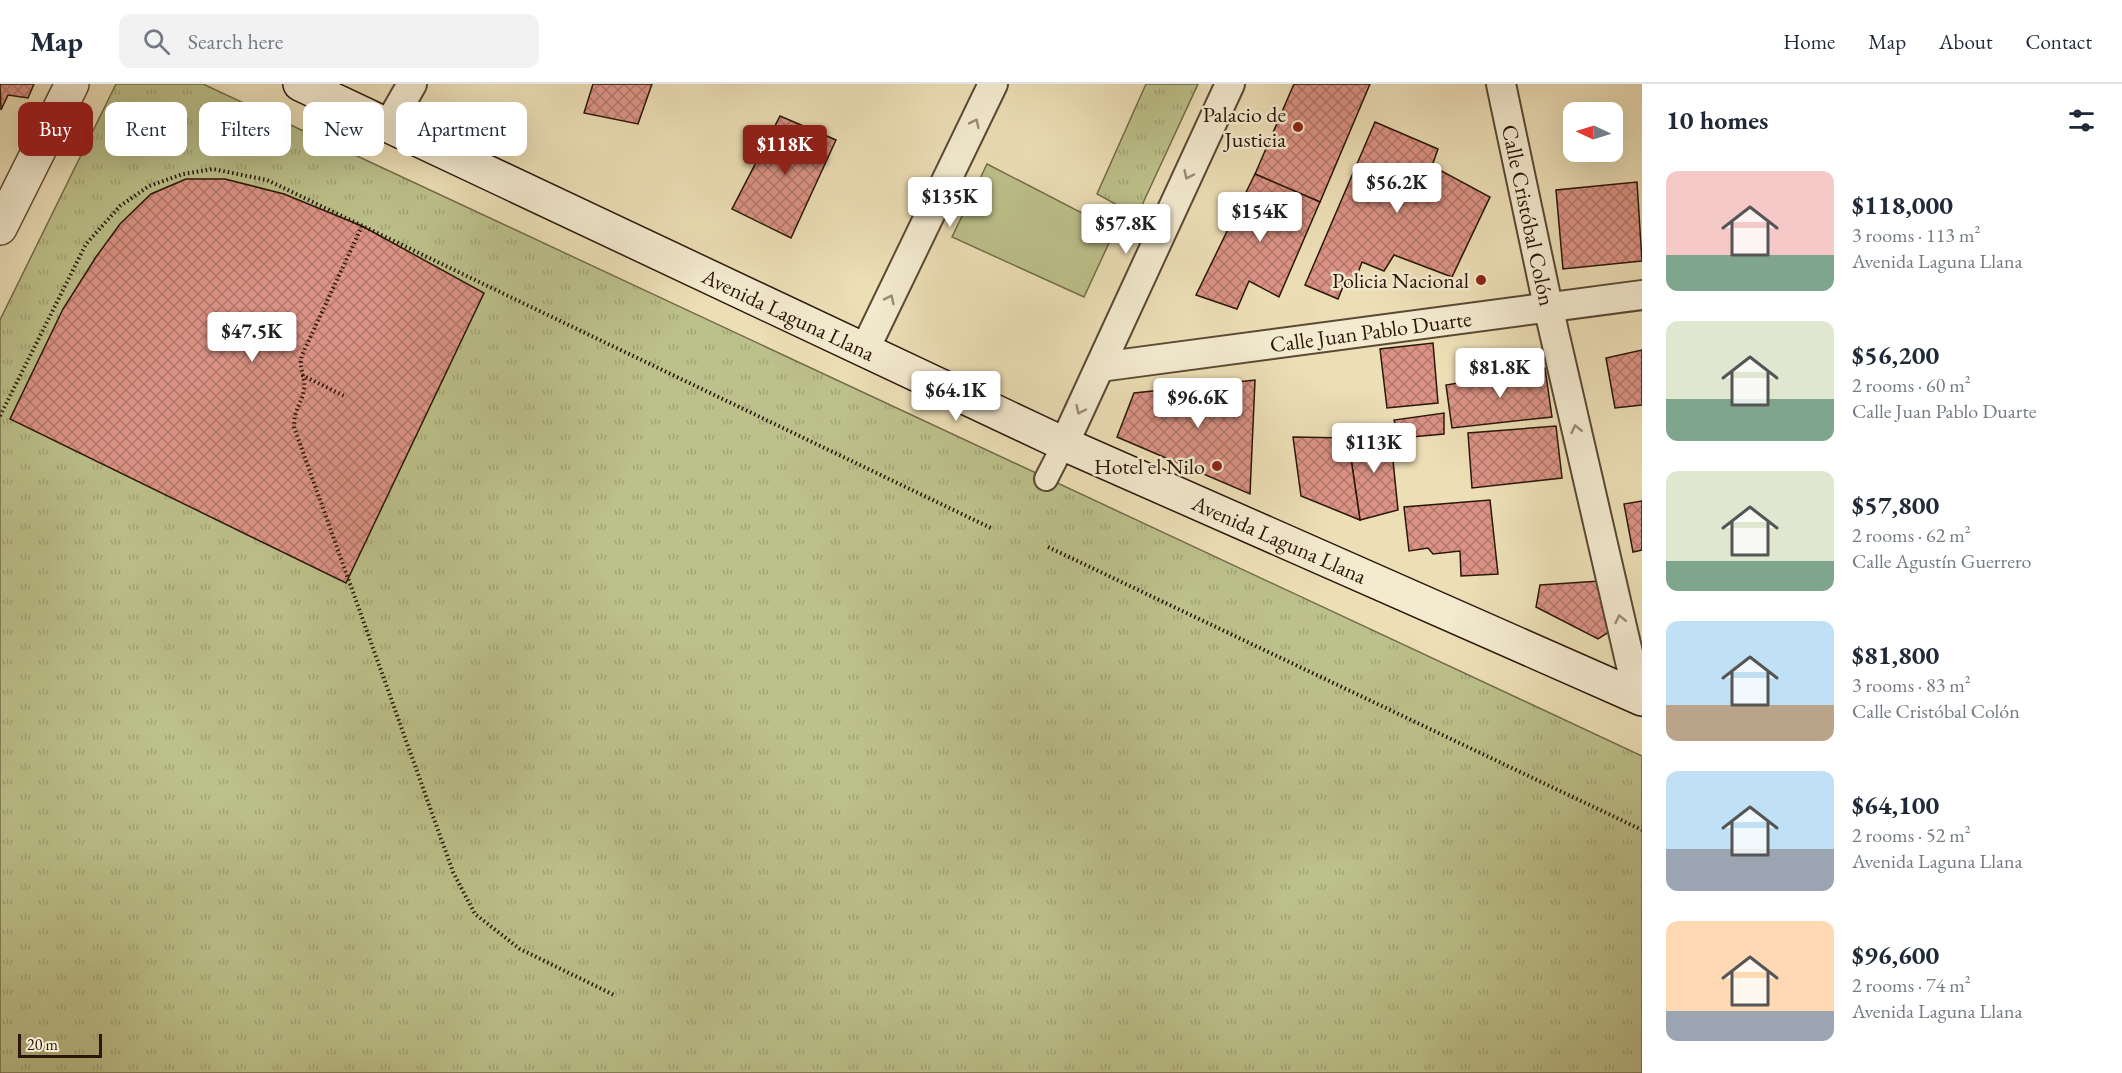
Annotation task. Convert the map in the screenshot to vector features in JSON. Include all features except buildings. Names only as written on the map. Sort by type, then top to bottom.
[{"type":"main road","points":[[0,228],[72,84]]},
{"type":"main road","name":"Avenida Laguna Llana","points":[[300,84],[1064,444],[1641,697]]},
{"type":"street","points":[[388,126],[412,84]]},
{"type":"street","points":[[864,351],[993,84]]},
{"type":"street","points":[[1046,479],[1230,84]]},
{"type":"street","name":"Calle Cristóbal Colón","points":[[1502,84],[1548,306],[1641,697]]},
{"type":"street","name":"Calle Juan Pablo Duarte","points":[[1100,367],[1642,295]]},
{"type":"path","points":[[0,416],[86,244],[120,207],[149,186],[183,174],[213,169],[267,180],[991,528]]},
{"type":"path","points":[[362,226],[302,355],[299,367],[304,389],[294,412],[294,427],[453,872],[475,914],[520,949],[616,996]]},
{"type":"path","points":[[302,374],[344,396]]},
{"type":"path","points":[[1048,547],[1642,830]]},
{"type":"green space","points":[[116,84],[203,84],[242,102],[199,102],[199,156],[291,156],[291,125],[303,131],[303,156],[357,156],[1642,756],[1642,1073],[0,1073],[0,320],[81,156],[93,156],[93,131],[105,106],[105,156],[187,156],[187,102],[107,102]]},
{"type":"green space","points":[[1146,84],[1198,84],[1137,216],[1097,194]]},
{"type":"green space","points":[[987,164],[1115,230],[1084,297],[952,237]]},
{"type":"place","name":"Palacio de Justicia","points":[[1298,127]]},
{"type":"place","name":"Policia Nacional","points":[[1481,280]]},
{"type":"place","name":"Hotel el Nilo","points":[[1217,466]]}]
